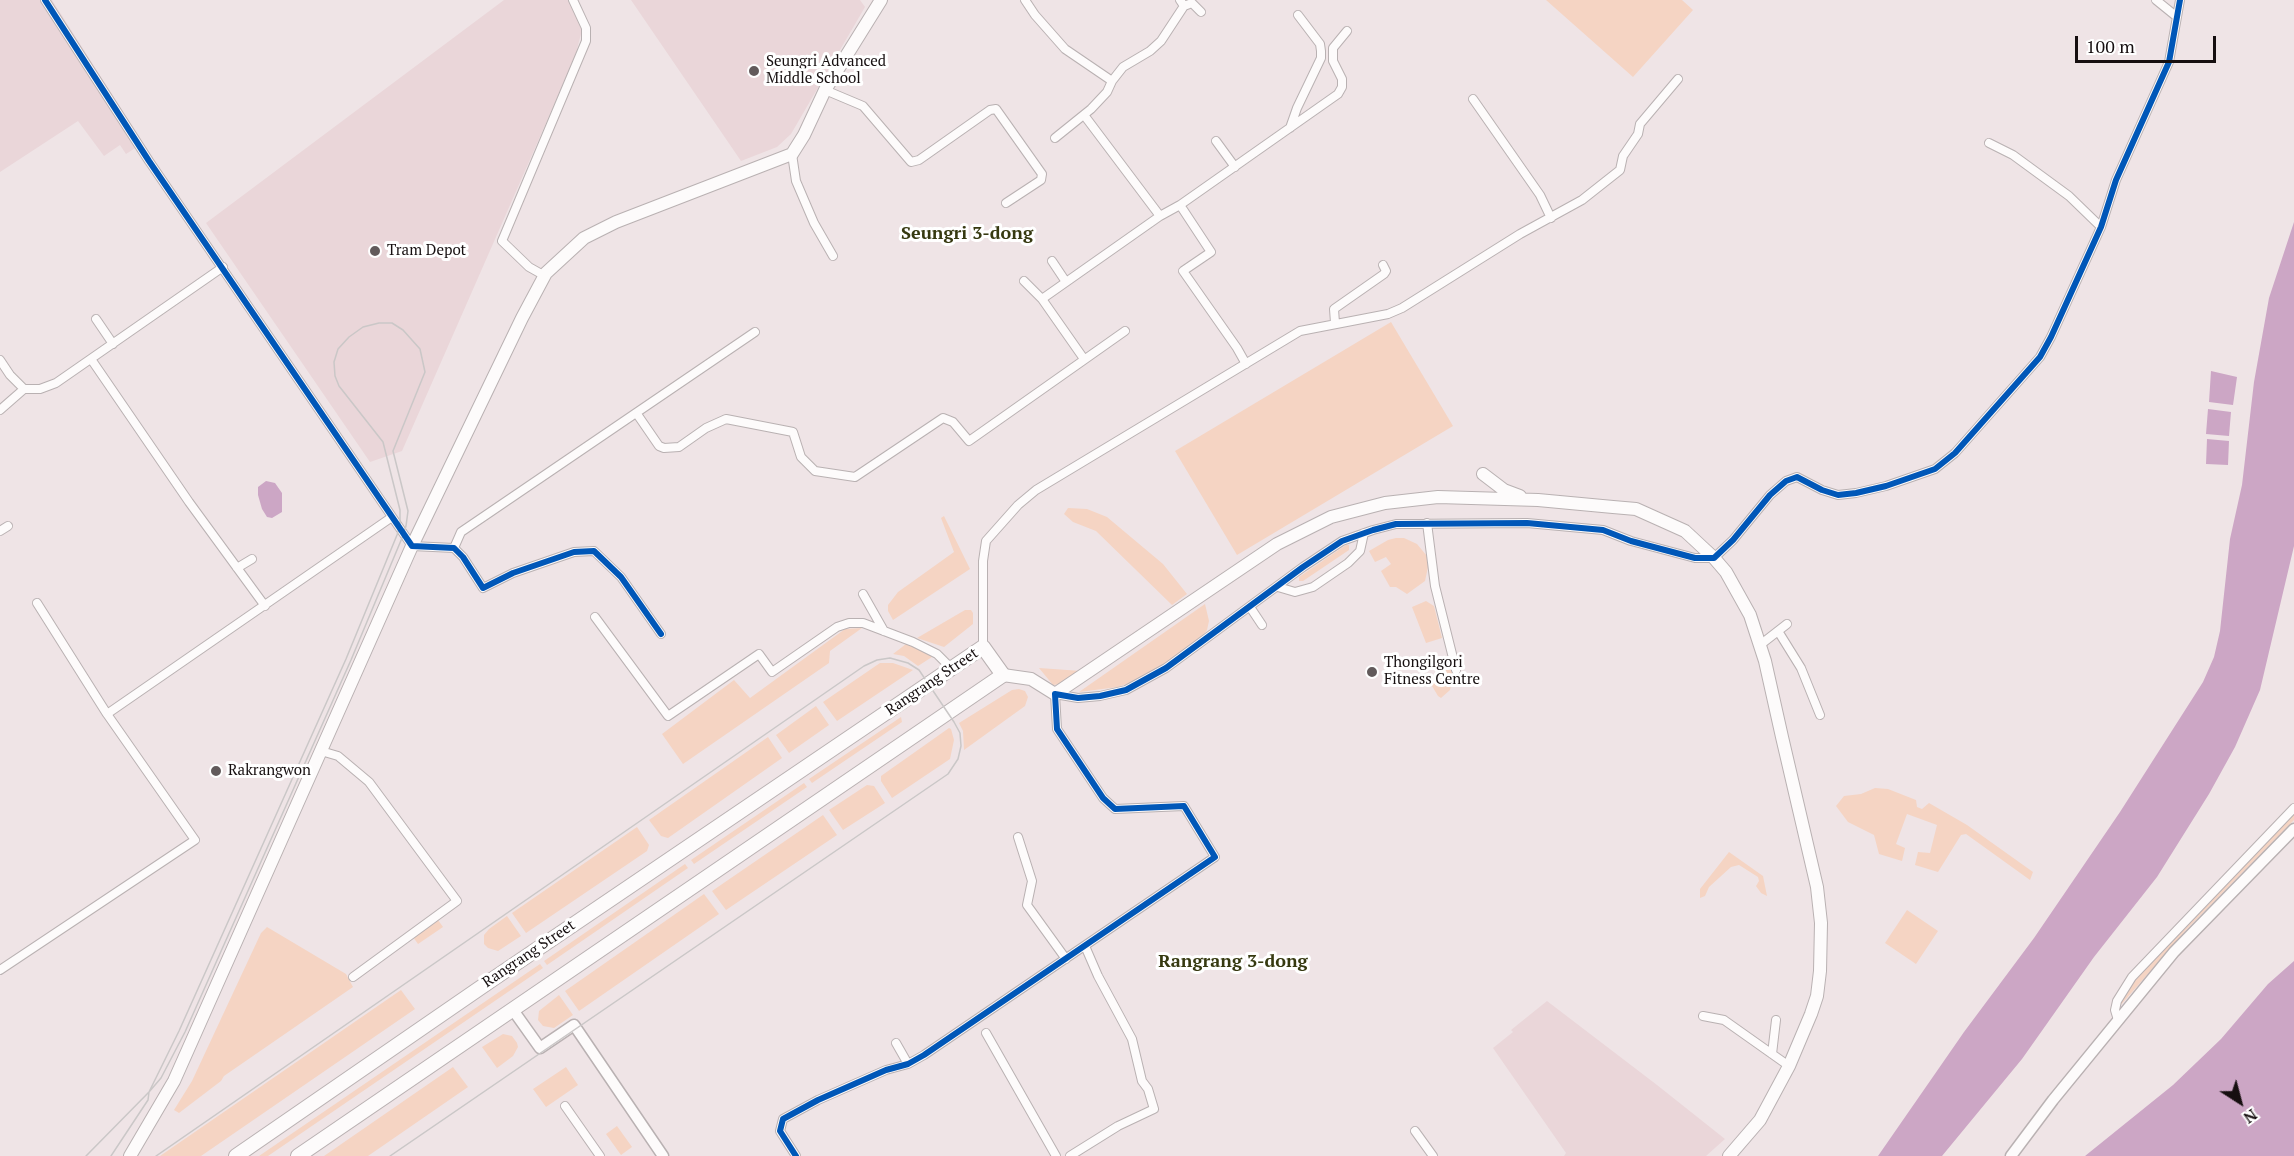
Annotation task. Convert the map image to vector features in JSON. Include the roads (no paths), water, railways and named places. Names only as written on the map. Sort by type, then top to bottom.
[{"type":"main road","points":[[130,1156],[174,1081],[412,546],[544,276],[584,238],[616,222],[792,154],[804,135],[825,90],[881,0]]},
{"type":"main road","points":[[1483,474],[1504,490],[1538,500]]},
{"type":"main road","points":[[298,1156],[1002,675],[1031,680],[1055,694],[1277,544],[1331,517],[1385,502],[1438,497],[1538,500],[1636,509],[1660,518],[1685,531],[1714,558],[1738,591],[1750,615],[1760,645],[1817,887],[1821,923],[1820,971],[1817,996],[1789,1066],[1760,1120],[1729,1156]]},
{"type":"main road","name":"Rangrang Street","points":[[236,1156],[501,973],[983,647],[1002,675]]},
{"type":"street","points":[[45,0],[149,161],[412,546],[454,548],[463,557],[483,588],[513,573],[574,552],[594,551],[621,577],[661,634]]},
{"type":"street","points":[[544,276],[529,267],[498,241],[586,41],[586,28],[573,0]]},
{"type":"street","points":[[1025,0],[1065,49],[1112,81]]},
{"type":"street","points":[[2156,0],[2177,17]]},
{"type":"street","points":[[796,1156],[780,1131],[783,1119],[818,1100],[886,1070],[908,1065],[1215,857],[1184,806],[1115,809],[1103,798],[1057,729],[1055,694],[1078,698],[1126,690],[1166,668],[1342,541],[1396,524],[1527,523],[1603,530],[1631,541],[1695,558],[1714,558],[1733,540],[1770,495],[1786,481],[1797,477],[1822,490],[1838,495],[1856,493],[1886,486],[1935,469],[1955,453],[2040,357],[2051,337],[2101,227],[2116,180],[2169,62],[2181,0]]},
{"type":"street","points":[[1055,138],[1084,115],[1107,92],[1112,81],[1123,68],[1161,41],[1182,3],[1192,3],[1200,12]]},
{"type":"street","points":[[1290,128],[1321,58],[1320,44],[1298,15]]},
{"type":"street","points":[[1042,299],[1338,94],[1342,87],[1342,79],[1333,61],[1332,53],[1333,48],[1347,31]]},
{"type":"street","points":[[983,647],[983,561],[986,542],[1004,519],[1036,490],[1300,331],[1388,314],[1402,308],[1520,234],[1582,200],[1620,171],[1623,156],[1638,134],[1640,124],[1678,79]]},
{"type":"street","points":[[825,90],[863,106],[911,162],[919,160],[990,110],[996,109],[1042,174],[1041,180],[1006,203]]},
{"type":"street","points":[[1473,99],[1540,195],[1551,218]]},
{"type":"street","points":[[1084,115],[1160,216]]},
{"type":"street","points":[[1216,141],[1235,167]]},
{"type":"street","points":[[1989,143],[2013,155],[2069,196],[2101,227]]},
{"type":"street","points":[[792,154],[800,191],[814,223],[833,256]]},
{"type":"street","points":[[1180,205],[1211,252],[1183,271],[1246,364]]},
{"type":"street","points":[[1052,261],[1066,282]]},
{"type":"street","points":[[1335,323],[1334,309],[1384,274],[1386,271],[1383,265]]},
{"type":"street","points":[[0,410],[24,389],[40,389],[56,384],[223,267]]},
{"type":"street","points":[[1024,282],[1042,299],[1084,359]]},
{"type":"street","points":[[96,319],[113,344]]},
{"type":"street","points":[[637,414],[659,446],[664,448],[679,447],[706,428],[726,419],[793,432],[801,457],[815,471],[855,477],[943,418],[953,422],[969,441],[1125,331]]},
{"type":"street","points":[[454,548],[461,532],[755,332]]},
{"type":"street","points":[[92,359],[265,606]]},
{"type":"street","points":[[0,360],[10,375],[24,389]]},
{"type":"street","points":[[107,714],[392,516]]},
{"type":"street","points":[[1427,523],[1435,586],[1456,670]]},
{"type":"street","points":[[1278,587],[1295,592],[1313,587],[1348,563],[1360,551],[1364,533]]},
{"type":"street","points":[[237,568],[252,559]]},
{"type":"street","points":[[863,594],[884,631]]},
{"type":"street","points":[[0,970],[195,840],[107,714],[37,603]]},
{"type":"street","points":[[1250,607],[1262,625]]},
{"type":"street","points":[[596,617],[668,716],[759,654],[772,672],[837,627],[849,623],[863,623],[914,642],[937,654],[951,669]]},
{"type":"street","points":[[1760,645],[1787,624]]},
{"type":"street","points":[[1778,631],[1801,668],[1820,715]]},
{"type":"street","points":[[321,751],[338,756],[369,782],[457,901],[353,977]]},
{"type":"street","points":[[2118,1020],[2115,1010],[2117,1001],[2132,977],[2294,808]]},
{"type":"street","points":[[2011,1156],[2052,1100],[2174,952],[2294,829]]},
{"type":"street","points":[[1018,837],[1032,881],[1027,905],[1066,959]]},
{"type":"street","points":[[1070,1156],[1118,1126],[1154,1108],[1148,1089],[1142,1081],[1132,1039],[1098,976],[1085,946]]},
{"type":"street","points":[[513,1010],[540,1048],[573,1025],[663,1156]]},
{"type":"street","points":[[1703,1016],[1724,1020],[1789,1066]]},
{"type":"street","points":[[1772,1054],[1776,1020]]},
{"type":"street","points":[[986,1033],[1056,1156]]},
{"type":"street","points":[[896,1043],[908,1065]]},
{"type":"street","points":[[565,1106],[600,1156]]},
{"type":"street","points":[[1414,1131],[1433,1156]]},
{"type":"tram line","points":[[86,1156],[149,1092],[161,1078],[185,1032],[351,660],[402,538],[408,511],[393,451],[425,372],[420,349],[403,330],[392,323],[363,327],[338,349],[334,362],[335,376],[339,386],[383,442],[400,510],[397,535],[346,659],[179,1031],[149,1092],[148,1100],[111,1156]]},
{"type":"tram line","points":[[156,1156],[864,666],[877,660],[890,658],[908,663],[919,670],[960,733],[961,746],[958,759],[948,774],[390,1156]]},
{"type":"place","name":"Seungri Advanced Middle School","points":[[754,71]]},
{"type":"place","name":"Tram Depot","points":[[375,251]]},
{"type":"place","name":"Thongilgori Fitness Centre","points":[[1372,672]]},
{"type":"place","name":"Rakrangwon","points":[[216,771]]},
{"type":"district","name":"Seungri 3-dong","points":[[967,234]]},
{"type":"district","name":"Rangrang 3-dong","points":[[1233,962]]}]
